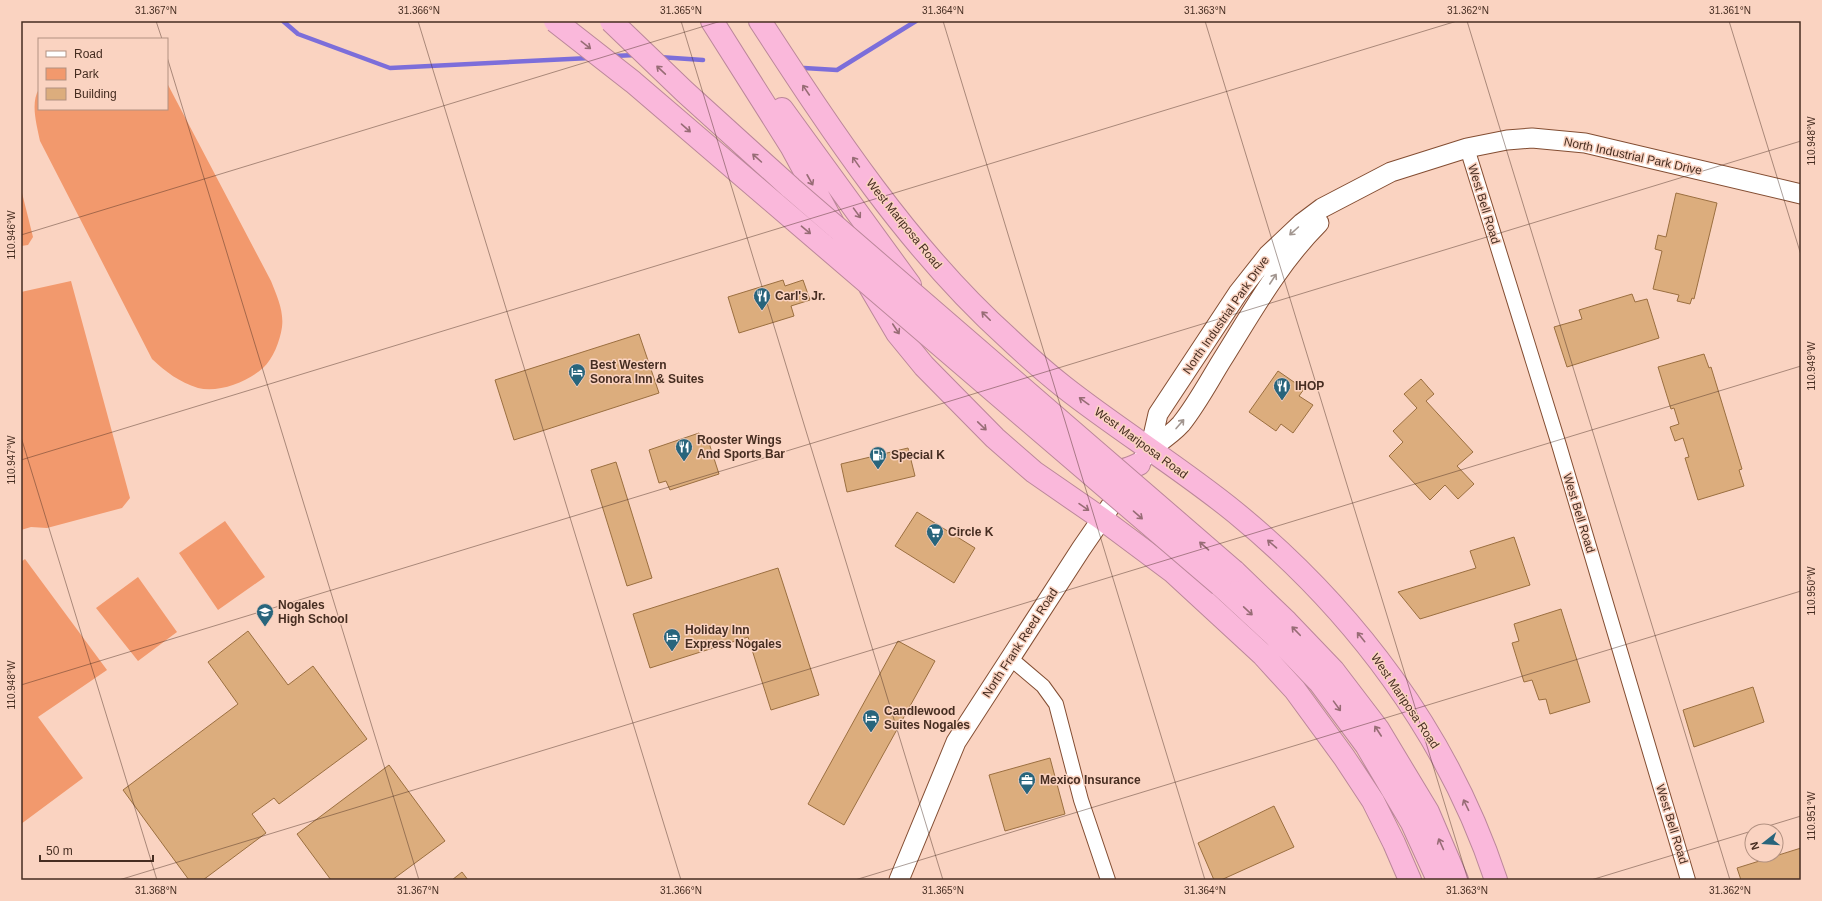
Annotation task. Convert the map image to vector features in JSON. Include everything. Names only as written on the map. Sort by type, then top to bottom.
[{"type":"highway","points":[[555,21],[633,82],[1227,578],[1287,622],[1333,670],[1378,729],[1428,812],[1457,880]]},
{"type":"highway","points":[[611,21],[685,92],[791,188],[1227,578],[1274,635],[1320,683],[1366,745],[1412,823],[1438,880]]},
{"type":"highway","points":[[712,21],[797,141],[932,313],[960,344],[1032,411],[1096,464],[1106,470],[1126,470],[1144,456]]},
{"type":"highway","name":"West Mariposa Road","points":[[760,21],[884,202],[909,234],[955,286],[1005,336],[1144,456],[1235,512],[1277,548],[1312,582],[1351,624],[1388,670],[1432,738],[1470,812],[1496,880]]},
{"type":"highway","points":[[797,141],[853,260],[897,333],[924,366],[978,422],[1034,472],[1102,519],[1173,572],[1264,655],[1295,690],[1344,757],[1373,801],[1394,843],[1410,880]]},
{"type":"street","name":"North Industrial Park Drive","points":[[1102,519],[1144,456],[1158,414],[1240,290],[1268,255],[1322,208],[1374,181],[1417,163],[1467,148],[1507,140],[1532,138],[1585,143],[1801,194]]},
{"type":"street","name":"West Bell Road","points":[[1467,148],[1564,460],[1688,880]]},
{"type":"street","name":"North Industrial Park Drive","points":[[1144,456],[1180,424],[1196,402],[1290,255],[1327,216],[1374,181]]},
{"type":"street","points":[[1240,290],[1258,303]]},
{"type":"street","name":"North Frank Reed Road","points":[[899,880],[956,742],[1102,519]]},
{"type":"street","points":[[1010,658],[1043,686],[1056,704],[1081,800],[1108,880]]},
{"type":"green space","points":[[168,85],[271,281],[278,298],[282,315],[281,332],[276,349],[270,360],[263,368],[241,382],[224,388],[206,389],[191,386],[185,383],[162,368],[152,359],[40,141],[36,122],[36,95],[38,91],[38,110],[168,110]]},
{"type":"green space","points":[[21,189],[33,237],[28,245],[21,246]]},
{"type":"green space","points":[[71,281],[130,498],[122,508],[47,528],[31,527],[21,530],[21,292]]},
{"type":"green space","points":[[225,521],[265,577],[218,610],[179,553]]},
{"type":"green space","points":[[25,559],[107,670],[38,717],[83,778],[21,824],[21,562]]},
{"type":"green space","points":[[138,577],[177,632],[138,661],[96,608]]},
{"type":"building","points":[[1676,193],[1717,203],[1694,299],[1692,298],[1690,304],[1677,301],[1679,295],[1653,289],[1662,251],[1655,249],[1658,235],[1666,237]]},
{"type":"building","name":"Carl's Jr.","points":[[783,280],[785,286],[803,280],[810,300],[791,306],[794,316],[739,333],[728,297]]},
{"type":"building","points":[[1632,294],[1635,302],[1647,299],[1659,338],[1567,367],[1554,327],[1582,319],[1579,310]]},
{"type":"building","name":"Best Western Sonora Inn & Suites","points":[[639,334],[659,393],[514,440],[495,380]]},
{"type":"building","points":[[1704,354],[1709,368],[1711,367],[1742,469],[1739,470],[1744,486],[1698,500],[1685,458],[1689,457],[1683,438],[1675,441],[1670,427],[1679,424],[1674,408],[1671,409],[1658,367]]},
{"type":"building","name":"IHOP","points":[[1278,371],[1304,389],[1299,396],[1313,405],[1293,433],[1281,424],[1276,431],[1249,412]]},
{"type":"building","points":[[1421,379],[1434,394],[1426,401],[1473,452],[1457,466],[1474,484],[1458,499],[1445,485],[1430,500],[1389,456],[1403,442],[1393,431],[1417,408],[1404,394]]},
{"type":"building","name":"Rooster Wings And Sports Bar","points":[[699,433],[703,445],[709,443],[719,474],[670,490],[666,481],[659,483],[649,450]]},
{"type":"building","name":"Special K","points":[[908,448],[915,476],[847,492],[841,464]]},
{"type":"building","points":[[616,462],[652,578],[627,586],[591,470]]},
{"type":"building","name":"Circle K","points":[[917,512],[975,548],[954,583],[895,546]]},
{"type":"building","points":[[1514,537],[1530,585],[1420,619],[1398,592],[1476,568],[1470,551]]},
{"type":"building","name":"Holiday Inn Express Nogales","points":[[778,568],[819,695],[771,710],[748,637],[650,668],[633,614]]},
{"type":"building","points":[[1561,609],[1590,702],[1550,714],[1546,699],[1539,700],[1532,680],[1524,682],[1512,643],[1519,641],[1514,624]]},
{"type":"building","points":[[248,631],[288,685],[313,666],[367,739],[279,804],[274,798],[252,814],[266,833],[203,880],[189,880],[123,790],[238,704],[208,662]]},
{"type":"building","name":"Candlewood Suites Nogales","points":[[898,641],[935,661],[844,825],[808,804]]},
{"type":"building","points":[[1753,687],[1764,722],[1694,747],[1683,710]]},
{"type":"building","name":"Mexico Insurance","points":[[1050,758],[1065,814],[1005,831],[989,775]]},
{"type":"building","points":[[389,765],[445,841],[392,880],[331,880],[297,834]]},
{"type":"building","points":[[1274,806],[1294,847],[1221,880],[1214,880],[1198,843]]},
{"type":"building","points":[[1801,848],[1801,880],[1741,880],[1737,868],[1753,863],[1784,863],[1784,853]]},
{"type":"building","points":[[462,872],[468,880],[452,880]]},
{"type":"waterway","points":[[283,21],[298,34],[390,68],[590,58]]},
{"type":"waterway","points":[[804,68],[837,70],[916,21]]},
{"type":"waterway","points":[[613,56],[636,55]]},
{"type":"waterway","points":[[659,57],[703,60]]},
{"type":"place","name":"Carl's Jr.","points":[[762,311]]},
{"type":"place","name":"Best Western Sonora Inn & Suites","points":[[577,387]]},
{"type":"place","name":"IHOP","points":[[1282,401]]},
{"type":"place","name":"Rooster Wings And Sports Bar","points":[[684,462]]},
{"type":"place","name":"Special K","points":[[878,470]]},
{"type":"place","name":"Circle K","points":[[935,547]]},
{"type":"place","name":"Nogales High School","points":[[265,627]]},
{"type":"place","name":"Holiday Inn Express Nogales","points":[[672,652]]},
{"type":"place","name":"Candlewood Suites Nogales","points":[[871,733]]},
{"type":"place","name":"Mexico Insurance","points":[[1027,795]]}]
